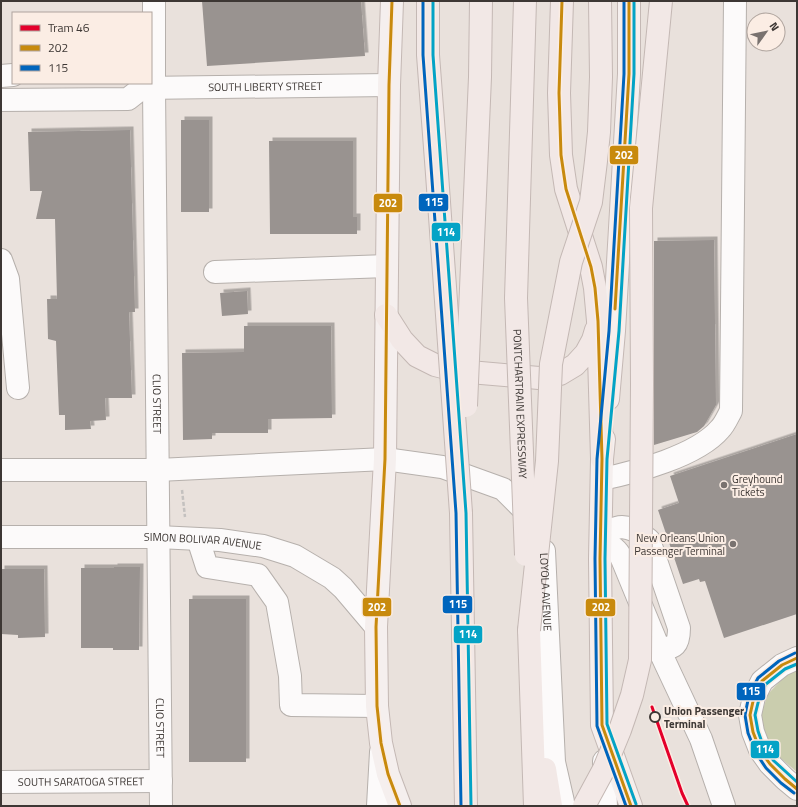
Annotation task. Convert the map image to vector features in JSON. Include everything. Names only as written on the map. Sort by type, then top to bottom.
[{"type":"highway","points":[[428,1],[428,55],[461,513],[466,806]]},
{"type":"highway","points":[[461,513],[479,93],[481,1]]},
{"type":"highway","name":"PONTCHARTRAIN EXPRESSWAY","points":[[525,1],[516,298],[535,806]]},
{"type":"highway","points":[[562,1],[559,94],[561,155],[566,189],[591,267],[595,288],[598,322],[602,469]]},
{"type":"highway","points":[[529,630],[547,461],[551,364],[571,262],[590,202],[597,154],[601,77],[600,1]]},
{"type":"highway","points":[[584,806],[604,769],[620,730],[632,696],[640,660],[642,384],[641,208],[661,1]]},
{"type":"highway","points":[[386,315],[402,340],[417,356],[435,365],[458,371],[539,378],[560,374],[575,365],[586,353],[593,340],[598,322]]},
{"type":"highway","points":[[531,675],[551,806]]},
{"type":"main road","points":[[392,1],[389,85],[384,459],[376,627],[377,706],[381,743],[388,774],[400,806]]},
{"type":"main road","points":[[629,1],[629,74],[614,331],[602,469],[600,550],[602,725],[631,806]]},
{"type":"street","name":"CLIO STREET","points":[[152,18],[154,1]]},
{"type":"street","points":[[602,469],[630,473],[674,458],[703,444],[721,429],[731,410],[735,1]]},
{"type":"street","points":[[1,76],[12,75]]},
{"type":"street","name":"SOUTH LIBERTY STREET","points":[[144,87],[389,85]]},
{"type":"street","name":"CLIO STREET","points":[[144,87],[158,470],[161,806]]},
{"type":"street","points":[[1,100],[128,100],[144,87]]},
{"type":"street","points":[[1,260],[8,279],[18,388]]},
{"type":"street","points":[[215,272],[387,266]]},
{"type":"street","points":[[1,470],[158,470],[384,459]]},
{"type":"street","name":"LOYOLA AVENUE","points":[[384,459],[442,468],[503,489],[530,516],[544,544],[554,762],[564,806]]},
{"type":"street","points":[[600,550],[612,530],[620,527],[639,532],[649,540],[679,628],[679,638],[674,646],[667,649],[658,647]]},
{"type":"street","points":[[192,531],[207,567],[258,575],[277,602],[290,676],[290,705],[377,706]]},
{"type":"street","name":"SIMON BOLIVAR AVENUE","points":[[1,537],[158,537],[192,531],[220,540],[263,546],[295,556],[332,578],[344,588],[376,627]]},
{"type":"street","points":[[600,550],[614,548],[619,552],[658,647],[701,739],[724,806]]},
{"type":"street","points":[[797,658],[782,664],[762,681],[754,697],[750,715],[753,732],[760,750],[770,764],[797,789]]},
{"type":"street","points":[[602,725],[606,806]]},
{"type":"street","points":[[378,806],[381,743]]},
{"type":"street","name":"SOUTH SARATOGA STREET","points":[[1,782],[161,781]]},
{"type":"path","points":[[182,489],[192,531]]},
{"type":"green space","points":[[797,669],[797,772],[777,755],[765,738],[760,718],[768,694],[789,672]]},
{"type":"building","points":[[202,1],[361,1],[365,56],[207,66]]},
{"type":"building","points":[[181,120],[209,120],[209,212],[181,212]]},
{"type":"building","points":[[130,130],[135,312],[129,312],[132,398],[105,398],[106,420],[90,421],[91,429],[65,430],[65,415],[59,415],[56,341],[48,339],[47,299],[57,299],[55,219],[36,219],[42,191],[30,191],[28,132]]},
{"type":"building","points":[[269,141],[353,141],[353,217],[357,217],[357,234],[270,234]]},
{"type":"building","points":[[714,240],[716,405],[704,426],[697,432],[654,445],[654,241]]},
{"type":"building","points":[[247,291],[248,314],[222,316],[220,293]]},
{"type":"building","points":[[244,326],[331,326],[332,418],[268,419],[268,433],[212,433],[212,439],[183,440],[182,353],[244,352]]},
{"type":"building","name":"New Orleans Union Passenger Terminal","points":[[797,434],[797,614],[724,638],[705,581],[700,582],[699,579],[683,584],[658,510],[679,503],[670,476]]},
{"type":"building","points":[[140,567],[139,650],[81,648],[81,568]]},
{"type":"building","points":[[1,569],[44,569],[45,637],[18,638],[18,635],[1,634]]},
{"type":"building","points":[[189,599],[246,599],[246,762],[189,762]]},
{"type":"tram line","name":"46","points":[[652,707],[688,806]]},
{"type":"transit line","name":"202","points":[[392,1],[389,85],[385,459],[376,627],[377,706],[381,743],[388,774],[400,806]]},
{"type":"transit line","name":"115","points":[[423,1],[423,55],[456,513],[461,806]]},
{"type":"transit line","name":"114","points":[[433,1],[433,55],[466,513],[471,806]]},
{"type":"transit line","name":"202","points":[[562,1],[559,93],[561,155],[566,189],[591,267],[595,288],[598,321],[602,459],[600,559],[602,725],[631,806]]},
{"type":"transit line","name":"115","points":[[624,1],[624,74],[609,331],[597,459],[595,559],[597,726],[626,806]]},
{"type":"transit line","name":"202","points":[[615,309],[629,74],[629,1]]},
{"type":"transit line","name":"114","points":[[634,1],[634,74],[619,331],[607,459],[605,559],[607,724],[636,804]]},
{"type":"transit line","name":"115","points":[[794,793],[766,768],[756,753],[748,733],[745,715],[749,695],[758,678],[779,661],[795,653]]},
{"type":"transit line","name":"202","points":[[797,658],[782,665],[762,681],[754,697],[750,715],[753,732],[760,750],[770,764],[797,789]]},
{"type":"transit line","name":"114","points":[[797,664],[785,669],[766,684],[759,699],[755,715],[758,731],[764,748],[774,761],[797,782]]},
{"type":"place","name":"Greyhound Tickets","points":[[724,485]]},
{"type":"place","name":"New Orleans Union Passenger Terminal","points":[[733,544]]},
{"type":"place","name":"Union Passenger Terminal","points":[[655,717]]}]
